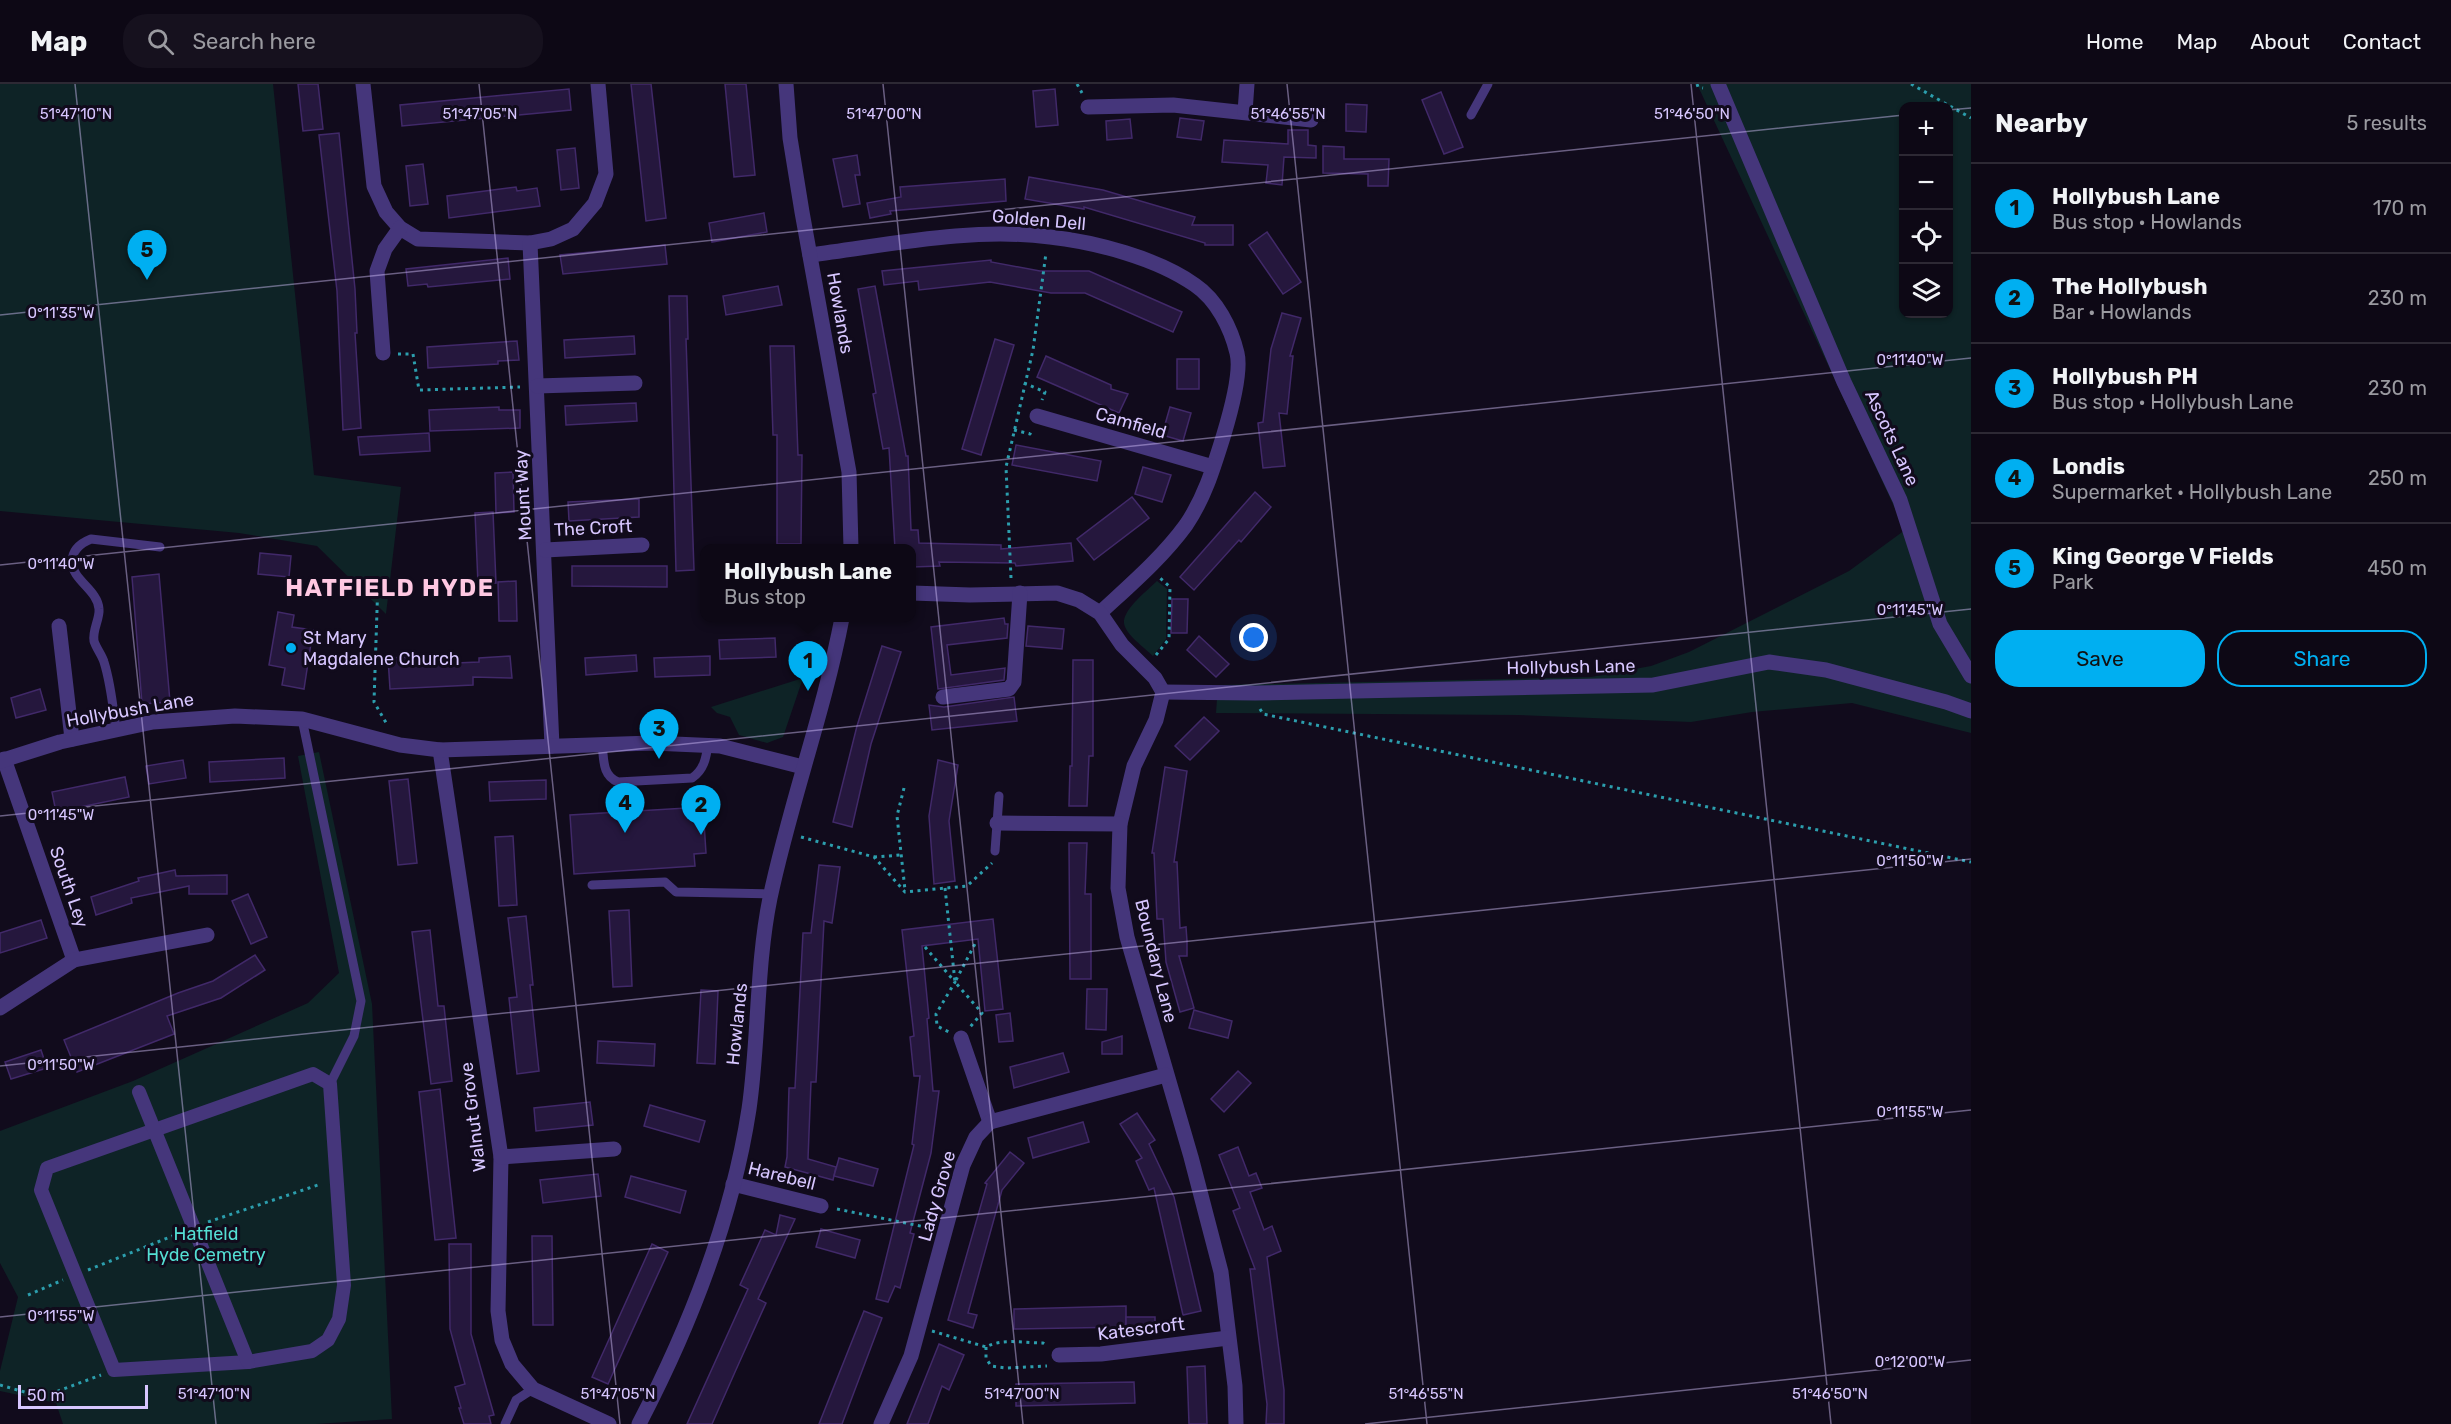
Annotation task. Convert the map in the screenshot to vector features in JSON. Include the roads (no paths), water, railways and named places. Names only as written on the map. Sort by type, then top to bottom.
[{"type":"street","points":[[363,84],[374,186],[386,212],[400,228],[418,239],[530,243],[551,239],[573,229],[595,203],[606,174],[598,84]]},
{"type":"street","name":"Howlands","points":[[786,84],[790,138],[849,472],[851,544]]},
{"type":"street","points":[[1245,112],[1247,84]]},
{"type":"street","name":"Ascots Lane","points":[[1718,84],[1844,382],[1900,500],[1940,624],[1971,676]]},
{"type":"street","points":[[1088,107],[1173,105],[1311,120]]},
{"type":"street","points":[[383,353],[377,271],[385,249],[400,228]]},
{"type":"street","name":"Golden Dell","points":[[810,255],[962,236],[1019,234],[1089,243],[1154,263],[1196,285],[1212,301],[1226,321],[1238,356],[1233,405],[1207,487],[1185,526],[1148,568],[1100,613]]},
{"type":"street","name":"Mount Way","points":[[530,243],[552,746]]},
{"type":"street","points":[[537,386],[635,382]]},
{"type":"street","name":"Camfield","points":[[1037,416],[1213,467]]},
{"type":"street","name":"The Croft","points":[[545,550],[642,545]]},
{"type":"street","points":[[916,593],[961,595],[1057,593],[1079,600],[1100,613],[1122,645],[1155,678],[1163,692]]},
{"type":"street","points":[[943,697],[1009,689],[1014,682],[1020,593]]},
{"type":"street","name":"Howlands","points":[[639,1424],[690,1316],[707,1270],[733,1184],[749,1108],[771,894],[785,832],[825,695],[841,622]]},
{"type":"street","points":[[59,627],[72,739]]},
{"type":"street","name":"Hollybush Lane","points":[[1163,692],[1255,693],[1653,685],[1769,662],[1826,670],[1946,702],[1971,711]]},
{"type":"street","name":"Boundary Lane","points":[[1163,692],[1156,720],[1134,766],[1120,825],[1118,888],[1127,937],[1191,1157],[1221,1272],[1235,1386],[1236,1424]]},
{"type":"street","name":"Hollybush Lane","points":[[2,760],[72,739],[153,722],[234,716],[302,719],[400,745],[440,750],[652,742],[720,746],[803,767]]},
{"type":"street","name":"Walnut Grove","points":[[440,750],[501,1157],[498,1311],[502,1340],[512,1364],[533,1389],[609,1424]]},
{"type":"street","name":"South Ley","points":[[2,760],[74,960]]},
{"type":"street","points":[[997,823],[1120,825]]},
{"type":"street","points":[[0,1008],[74,960],[207,934]]},
{"type":"street","points":[[961,1038],[990,1122],[1166,1075]]},
{"type":"street","points":[[313,1074],[330,1084],[344,1285],[339,1319],[328,1340],[312,1351],[248,1362],[114,1370],[41,1190],[47,1168],[155,1130],[313,1074]]},
{"type":"street","points":[[139,1092],[248,1362]]},
{"type":"street","name":"Lady Grove","points":[[882,1424],[911,1356],[963,1165],[976,1137],[990,1122]]},
{"type":"street","points":[[501,1157],[614,1149]]},
{"type":"street","name":"Harebell","points":[[733,1184],[821,1206]]},
{"type":"street","name":"Katescroft","points":[[1059,1355],[1101,1354],[1228,1338]]},
{"type":"lane","points":[[1471,115],[1488,84]]},
{"type":"lane","points":[[117,730],[111,687],[103,659],[94,640],[99,609],[92,592],[77,576],[71,564],[74,553],[81,543],[91,539],[160,547]]},
{"type":"lane","points":[[302,719],[361,1001],[354,1036],[330,1084]]},
{"type":"lane","points":[[602,744],[606,772],[610,779],[618,782],[692,778],[699,773],[705,763],[708,745]]},
{"type":"lane","points":[[995,851],[999,796]]},
{"type":"lane","points":[[592,885],[665,882],[676,892],[771,894]]},
{"type":"lane","points":[[505,1424],[516,1400],[533,1389]]},
{"type":"place","name":"King George V Fields","points":[[147,280]]},
{"type":"place","name":"St Mary Magdalene Church","points":[[291,648]]},
{"type":"place","name":"Hollybush Lane","points":[[808,691]]},
{"type":"place","name":"Hollybush PH","points":[[659,759]]},
{"type":"place","name":"Londis","points":[[625,833]]},
{"type":"place","name":"The Hollybush","points":[[701,835]]},
{"type":"district","name":"HATFIELD HYDE","points":[[390,588]]},
{"type":"park label","name":"Hatfield Hyde Cemetry","points":[[206,1244]]}]
